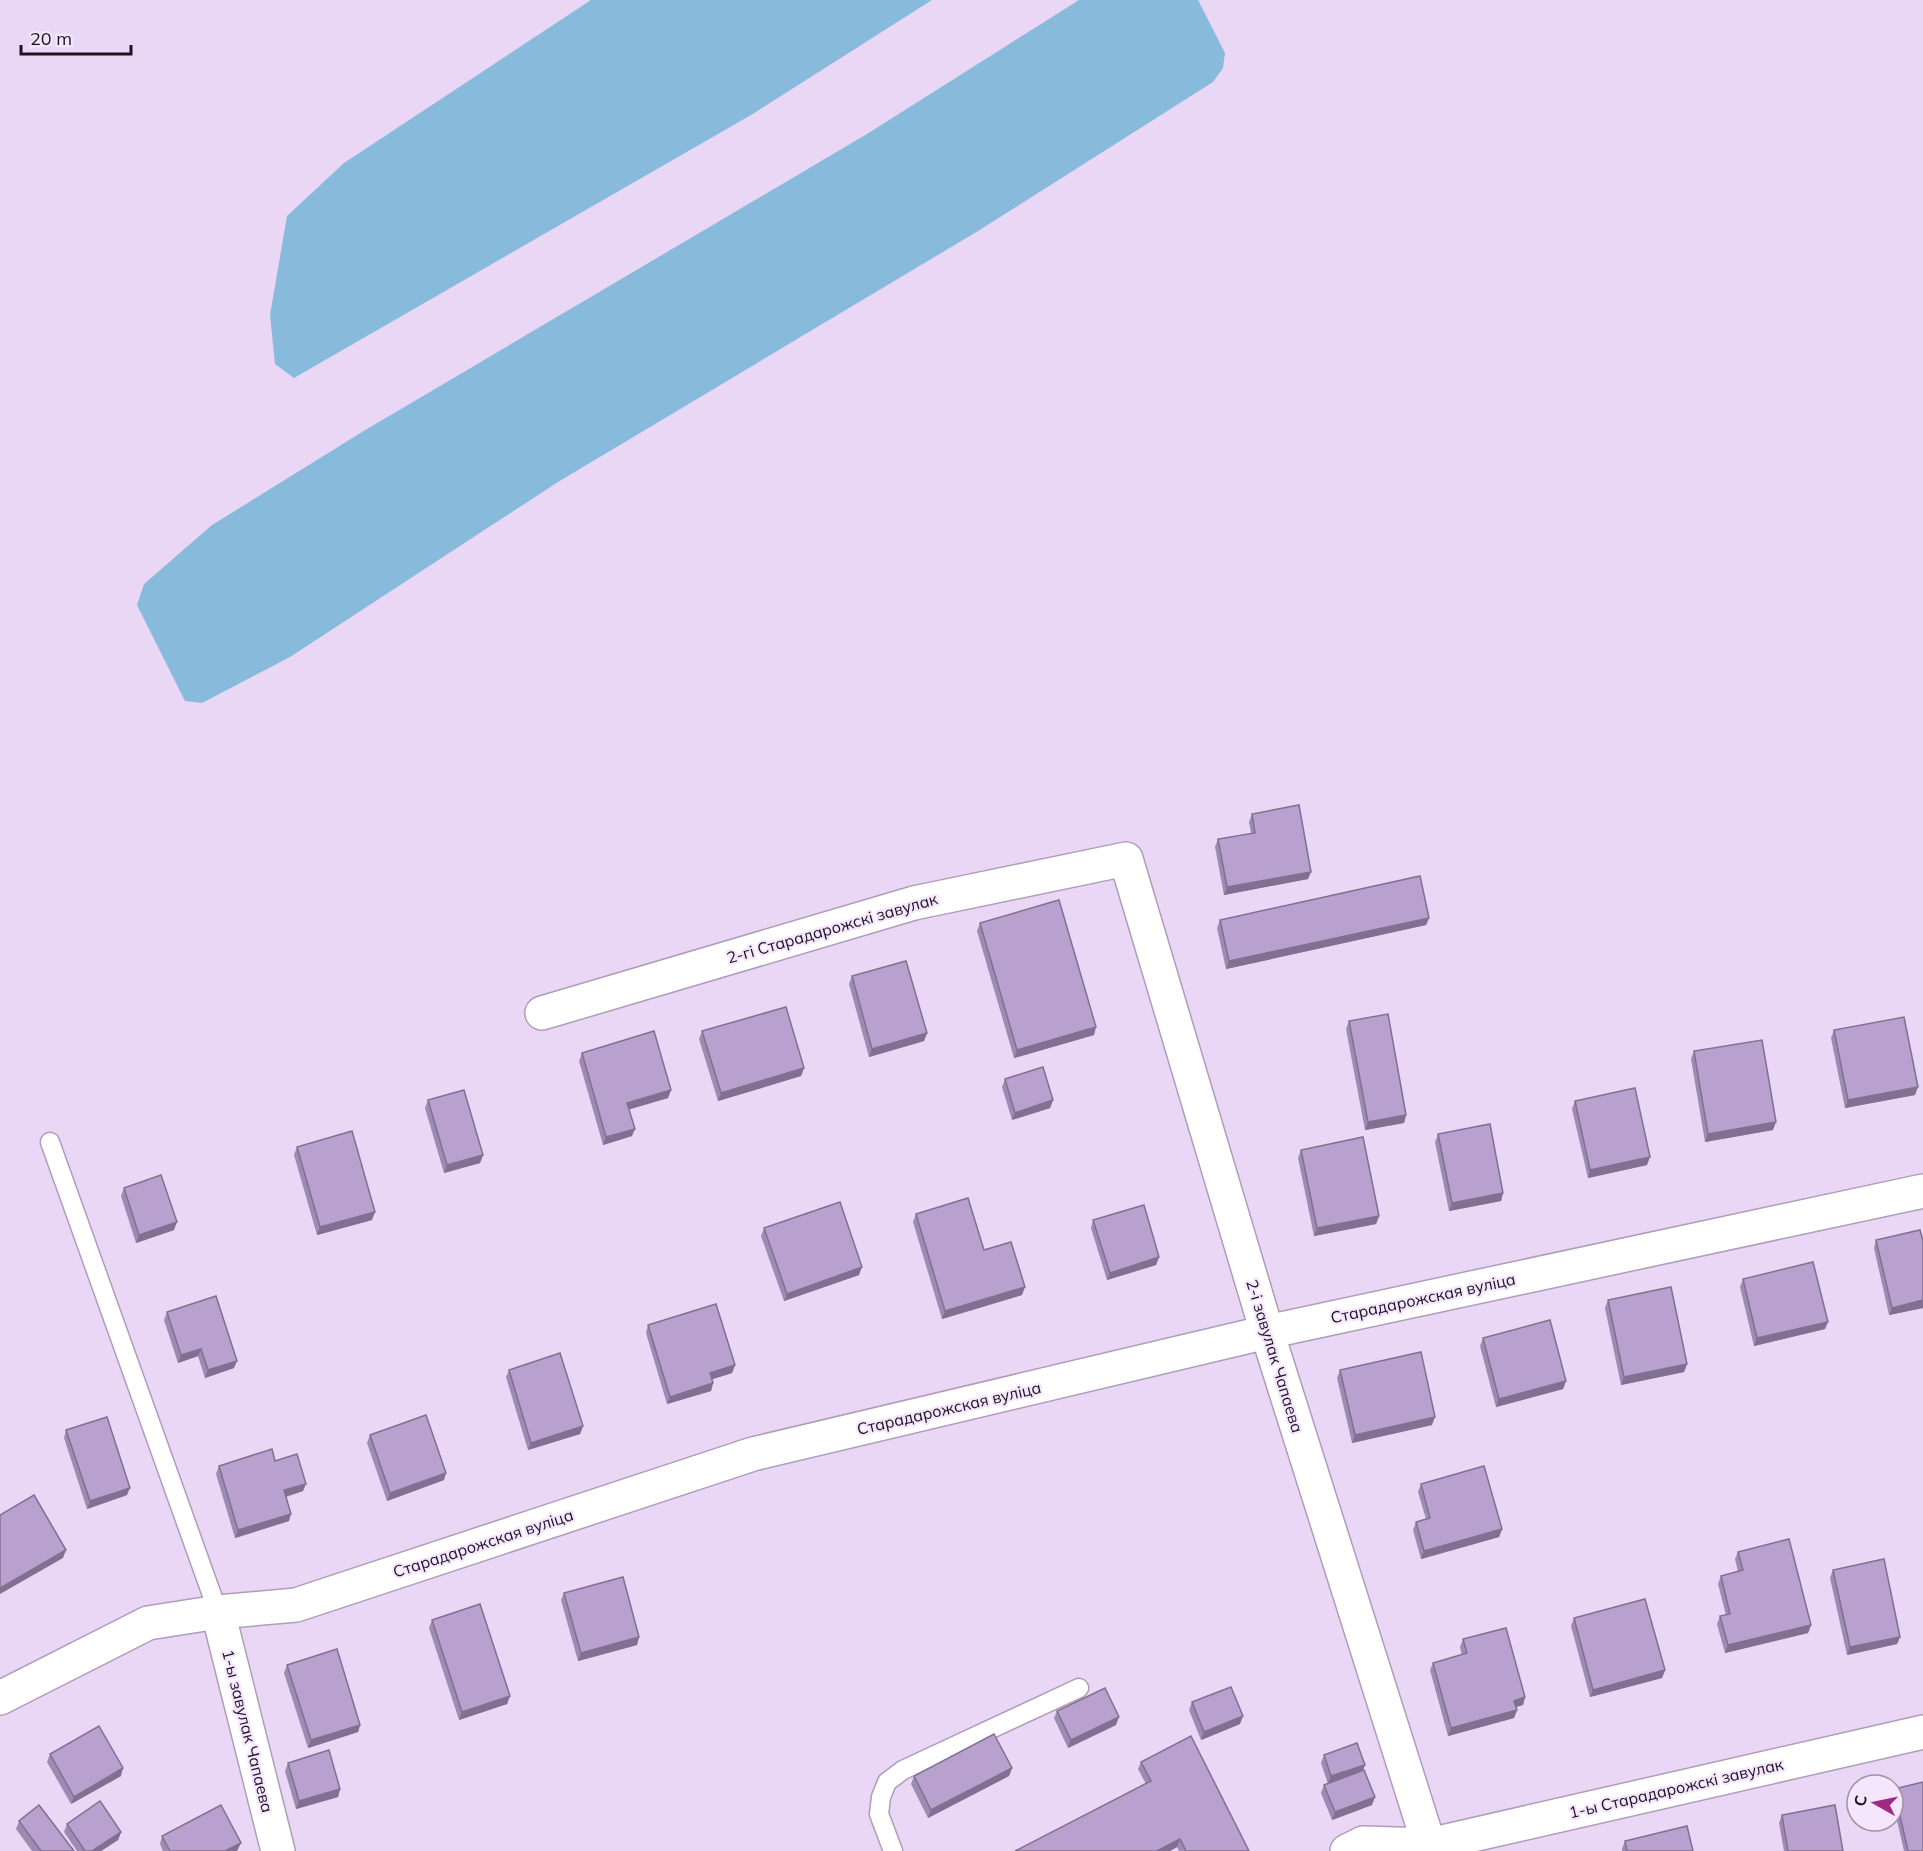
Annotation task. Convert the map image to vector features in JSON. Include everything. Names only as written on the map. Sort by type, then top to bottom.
[{"type":"street","name":"2-гі Старадарожскі завулак","points":[[542,1012],[914,903],[1126,859]]},
{"type":"street","name":"2-і завулак Чапаева","points":[[1126,859],[1268,1332],[1430,1848]]},
{"type":"street","name":"Старадарожская вуліца","points":[[0,1698],[148,1623],[218,1611],[296,1605],[753,1454],[1268,1332],[1923,1191]]},
{"type":"street","name":"1-ы завулак Чапаева","points":[[218,1611],[278,1851]]},
{"type":"street","name":"1-ы Старадарожскі завулак","points":[[1430,1848],[1923,1732]]},
{"type":"street","points":[[1347,1851],[1363,1843],[1430,1848]]},
{"type":"lane","points":[[50,1142],[218,1611]]},
{"type":"lane","points":[[893,1851],[879,1814],[881,1797],[887,1782],[903,1770],[1078,1688]]},
{"type":"water","points":[[591,0],[932,0],[751,115],[294,378],[275,364],[270,315],[287,216],[344,163]]},
{"type":"water","points":[[1079,0],[1198,0],[1225,53],[1223,68],[1213,82],[978,231],[558,482],[290,657],[202,703],[185,701],[137,605],[144,584],[212,525],[362,432],[867,134]]},
{"type":"building","points":[[1299,805],[1311,872],[1227,887],[1218,839],[1255,833],[1252,814]]},
{"type":"building","points":[[1420,876],[1429,918],[1229,961],[1220,920]]},
{"type":"building","points":[[1059,900],[1096,1027],[1017,1050],[980,923]]},
{"type":"building","points":[[906,961],[927,1033],[872,1049],[852,976]]},
{"type":"building","points":[[786,1007],[804,1068],[721,1093],[702,1031]]},
{"type":"building","points":[[1388,1014],[1406,1115],[1368,1122],[1349,1021]]},
{"type":"building","points":[[1904,1017],[1918,1087],[1848,1100],[1834,1030]]},
{"type":"building","points":[[654,1031],[671,1090],[627,1103],[635,1129],[606,1137],[582,1053]]},
{"type":"building","points":[[1762,1040],[1776,1122],[1708,1134],[1694,1051]]},
{"type":"building","points":[[1043,1067],[1053,1100],[1015,1113],[1005,1079]]},
{"type":"building","points":[[1635,1088],[1650,1157],[1590,1170],[1575,1101]]},
{"type":"building","points":[[464,1090],[483,1155],[447,1165],[428,1100]]},
{"type":"building","points":[[1490,1124],[1503,1193],[1452,1203],[1438,1134]]},
{"type":"building","points":[[352,1131],[375,1212],[320,1227],[297,1147]]},
{"type":"building","points":[[1363,1137],[1379,1216],[1317,1228],[1301,1150]]},
{"type":"building","points":[[161,1175],[177,1222],[139,1235],[124,1188]]},
{"type":"building","points":[[968,1198],[984,1250],[1011,1242],[1025,1287],[945,1311],[916,1214]]},
{"type":"building","points":[[840,1202],[862,1267],[787,1294],[764,1228]]},
{"type":"building","points":[[1144,1205],[1159,1257],[1110,1273],[1093,1220]]},
{"type":"building","points":[[1920,1230],[1923,1241],[1923,1300],[1892,1308],[1876,1240]]},
{"type":"building","points":[[1813,1262],[1828,1322],[1757,1338],[1743,1279]]},
{"type":"building","points":[[1671,1287],[1687,1364],[1624,1377],[1608,1300]]},
{"type":"building","points":[[216,1296],[237,1361],[208,1370],[201,1349],[181,1355],[167,1312]]},
{"type":"building","points":[[716,1304],[735,1365],[710,1373],[713,1383],[670,1397],[648,1325]]},
{"type":"building","points":[[1550,1320],[1566,1381],[1499,1399],[1483,1338]]},
{"type":"building","points":[[1421,1352],[1435,1417],[1355,1435],[1340,1370]]},
{"type":"building","points":[[560,1353],[583,1426],[531,1443],[509,1370]]},
{"type":"building","points":[[426,1415],[446,1473],[390,1493],[370,1435]]},
{"type":"building","points":[[107,1417],[130,1488],[90,1501],[66,1430]]},
{"type":"building","points":[[272,1449],[275,1461],[297,1454],[306,1484],[284,1490],[291,1514],[238,1530],[219,1466]]},
{"type":"building","points":[[1484,1466],[1502,1529],[1424,1551],[1416,1522],[1430,1518],[1421,1484]]},
{"type":"building","points":[[34,1495],[66,1550],[0,1588],[0,1515]]},
{"type":"building","points":[[1789,1539],[1811,1625],[1728,1645],[1720,1616],[1730,1614],[1721,1576],[1743,1570],[1738,1552]]},
{"type":"building","points":[[1884,1559],[1900,1637],[1850,1647],[1833,1570]]},
{"type":"building","points":[[623,1577],[639,1637],[581,1653],[564,1593]]},
{"type":"building","points":[[1645,1599],[1665,1670],[1593,1690],[1574,1618]]},
{"type":"building","points":[[480,1604],[510,1696],[462,1712],[432,1620]]},
{"type":"building","points":[[1506,1628],[1525,1697],[1514,1701],[1517,1710],[1451,1728],[1433,1663],[1467,1653],[1463,1639]]},
{"type":"building","points":[[337,1649],[360,1725],[311,1740],[287,1665]]},
{"type":"building","points":[[1231,1687],[1243,1716],[1204,1732],[1192,1702]]},
{"type":"building","points":[[1105,1688],[1119,1717],[1071,1740],[1057,1711]]},
{"type":"building","points":[[99,1726],[123,1768],[74,1797],[50,1754]]},
{"type":"building","points":[[994,1734],[1012,1768],[931,1810],[914,1776]]},
{"type":"building","points":[[1191,1736],[1249,1851],[1186,1851],[1180,1839],[1157,1851],[1015,1851],[1151,1781],[1141,1762]]},
{"type":"building","points":[[1357,1743],[1365,1765],[1331,1776],[1324,1755]]},
{"type":"building","points":[[329,1750],[340,1789],[299,1801],[288,1763]]},
{"type":"building","points":[[1364,1770],[1375,1797],[1335,1812],[1324,1785]]},
{"type":"building","points":[[1923,1782],[1923,1851],[1908,1851],[1904,1833],[1905,1786]]},
{"type":"building","points":[[100,1801],[121,1832],[92,1851],[85,1851],[67,1824]]},
{"type":"building","points":[[39,1805],[74,1851],[41,1851],[19,1821]]},
{"type":"building","points":[[221,1805],[241,1843],[225,1851],[170,1851],[162,1836]]},
{"type":"building","points":[[1835,1805],[1843,1851],[1788,1851],[1782,1815]]},
{"type":"building","points":[[1687,1826],[1693,1851],[1627,1851],[1625,1841]]}]
